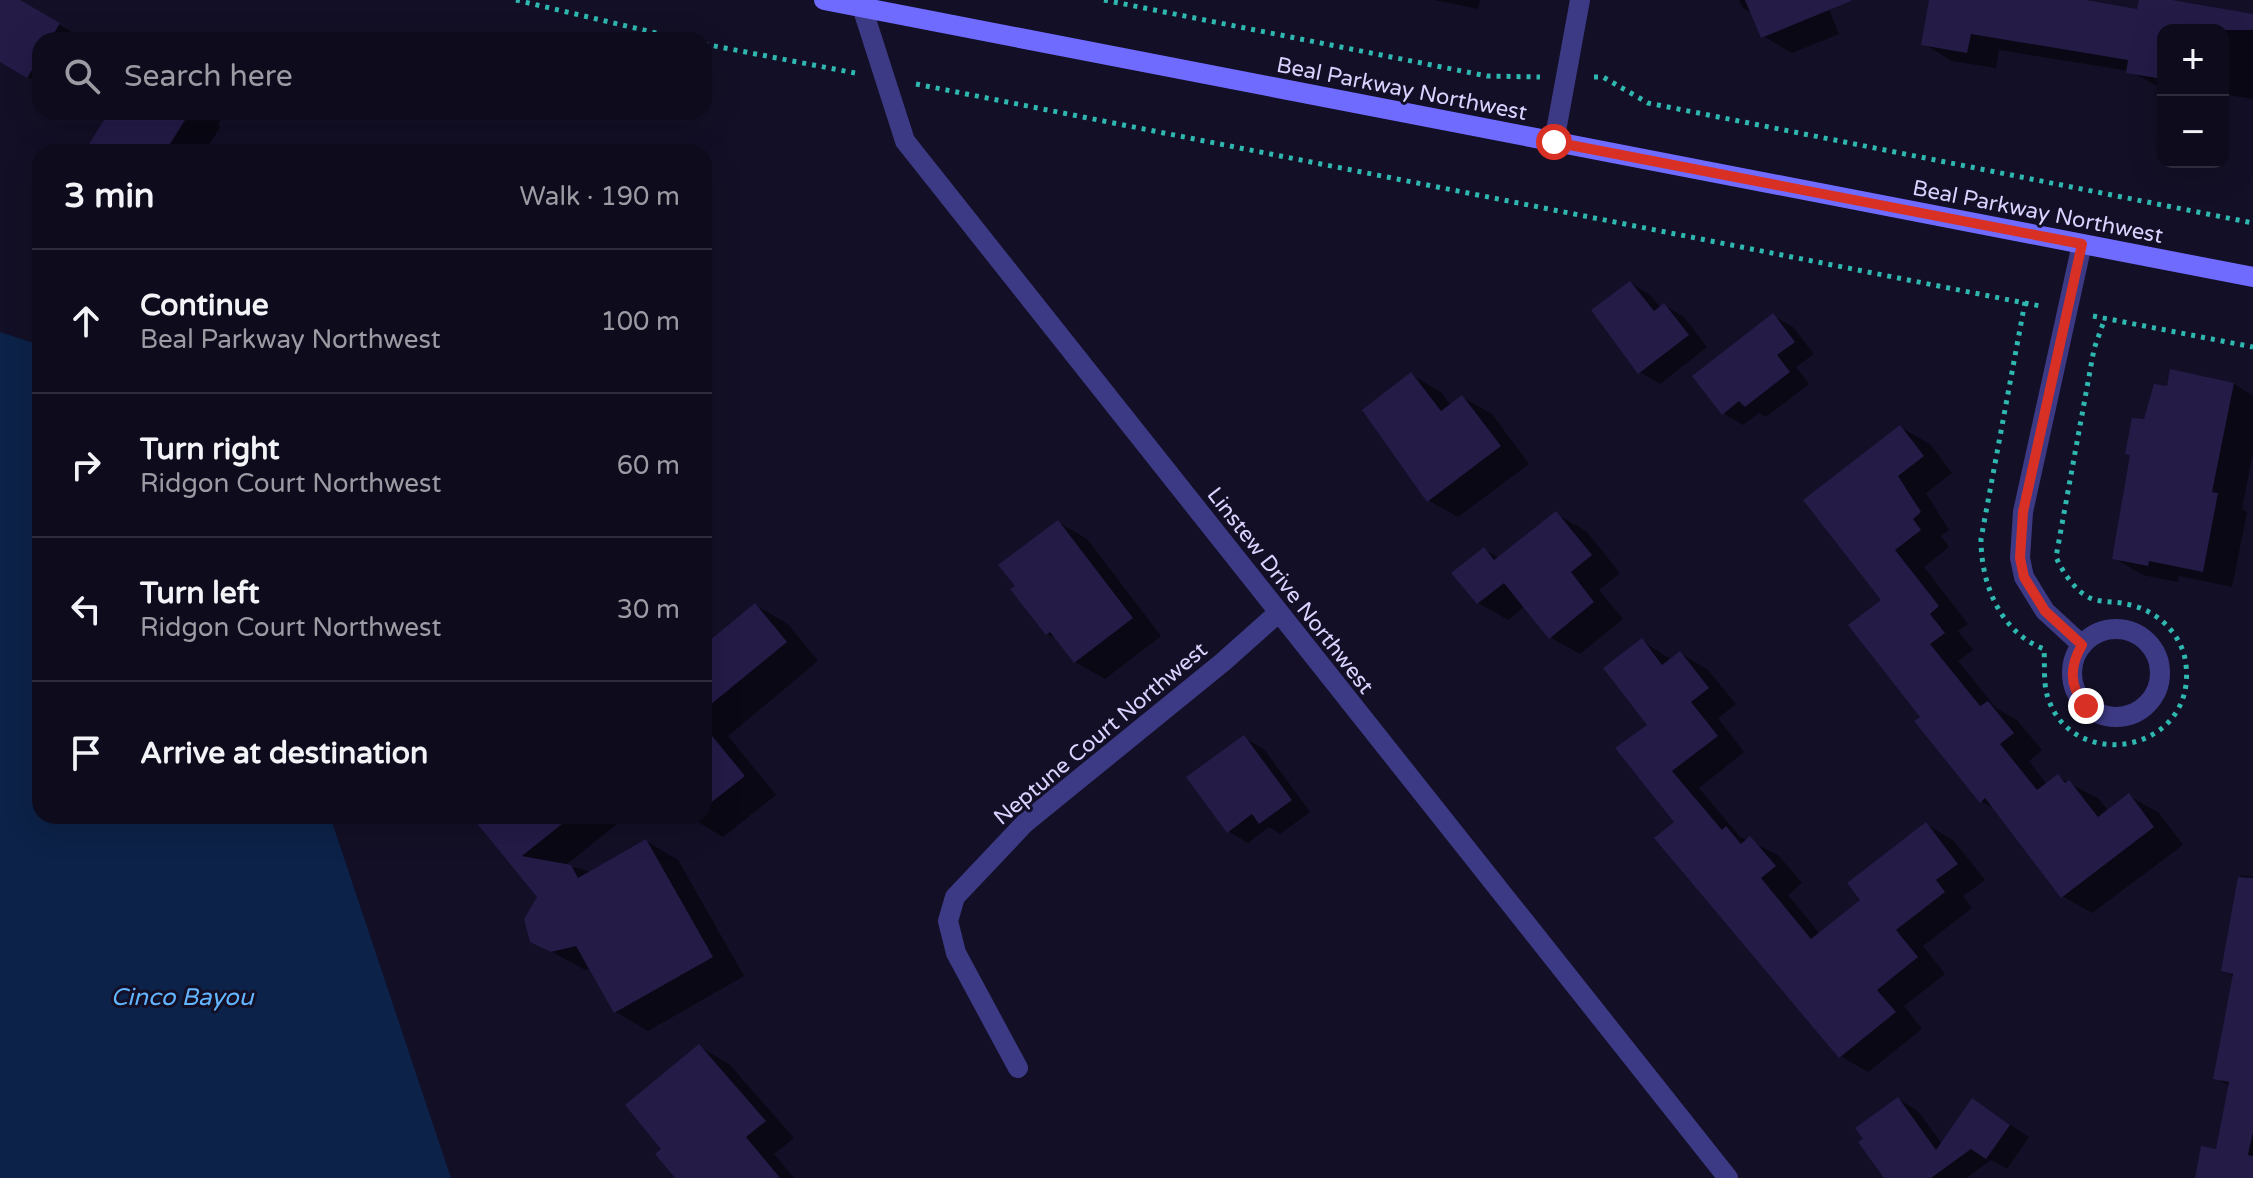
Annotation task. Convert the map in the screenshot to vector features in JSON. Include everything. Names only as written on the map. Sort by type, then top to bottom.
[{"type":"main road","name":"Beal Parkway Northwest","points":[[824,0],[2253,277]]},
{"type":"street","points":[[1554,142],[1580,0]]},
{"type":"street","name":"Linstew Drive Northwest","points":[[862,7],[905,141],[1728,1178]]},
{"type":"street","points":[[2082,244],[2023,512],[2020,558],[2024,577],[2045,611],[2082,645]]},
{"type":"street","name":"Neptune Court Northwest","points":[[1018,1068],[956,953],[948,921],[955,897],[1025,823],[1223,662],[1278,613]]},
{"type":"street","points":[[2117,629],[2146,640],[2161,669],[2153,699],[2127,716],[2105,716],[2086,706],[2079,698],[2072,678],[2075,657],[2082,645],[2096,633],[2117,629]]},
{"type":"path","points":[[516,0],[652,32]]},
{"type":"path","points":[[1104,0],[1487,76],[1603,77],[1648,103],[2253,223]]},
{"type":"path","points":[[712,46],[2253,347]]},
{"type":"path","points":[[2025,302],[1981,539],[1981,560],[1986,583],[2007,623],[2023,641],[2044,649],[2048,698],[2062,720],[2094,742],[2117,746],[2137,743],[2158,733],[2175,714],[2183,697],[2186,665],[2173,631],[2161,621],[2132,605],[2087,598],[2062,572],[2056,557],[2094,349],[2105,318]]},
{"type":"water","name":"Cinco Bayou","points":[[0,332],[32,342],[32,824],[333,824],[451,1178],[0,1178]]},
{"type":"building","points":[[0,0],[20,0],[60,23],[55,32],[32,32],[32,70],[27,78],[0,62]]},
{"type":"building","points":[[1745,0],[1851,0],[1851,1],[1761,38]]},
{"type":"building","points":[[1929,0],[2086,0],[2137,9],[2139,0],[2172,0],[2253,14],[2253,30],[2229,30],[2229,24],[2157,24],[2157,78],[2126,73],[2128,60],[1971,34],[1967,53],[1921,45]]},
{"type":"building","points":[[104,120],[185,120],[170,144],[89,144]]},
{"type":"building","points":[[1630,281],[1654,311],[1664,303],[1689,335],[1638,374],[1591,310]]},
{"type":"building","points":[[1773,313],[1795,342],[1777,355],[1790,372],[1745,407],[1739,401],[1722,415],[1692,376]]},
{"type":"building","points":[[2170,369],[2234,383],[2212,492],[2218,493],[2203,572],[2149,561],[2148,566],[2112,559],[2130,455],[2125,454],[2132,418],[2144,419],[2154,384],[2167,386]]},
{"type":"building","points":[[1411,372],[1441,411],[1462,395],[1501,446],[1427,502],[1362,410]]},
{"type":"building","points":[[1900,425],[1924,456],[1898,476],[1921,512],[1913,519],[1921,530],[1895,550],[1939,606],[1930,614],[1945,633],[1930,644],[1980,706],[1988,701],[2014,733],[2000,744],[2037,790],[2058,774],[2065,783],[2069,780],[2098,817],[2129,793],[2154,827],[2061,898],[1985,798],[1980,803],[1914,721],[1920,717],[1848,625],[1881,600],[1803,500]]},
{"type":"building","points":[[1556,511],[1592,555],[1571,572],[1594,602],[1549,639],[1504,583],[1477,604],[1451,573],[1484,547],[1494,560]]},
{"type":"building","points":[[1058,520],[1133,618],[1074,663],[1050,632],[1046,635],[1010,589],[1015,586],[998,565]]},
{"type":"building","points":[[755,603],[787,642],[712,703],[712,638]]},
{"type":"building","points":[[1642,638],[1662,665],[1680,651],[1709,688],[1691,702],[1718,736],[1672,771],[1722,830],[1726,826],[1741,844],[1750,836],[1776,866],[1761,878],[1811,939],[1860,900],[1847,883],[1926,822],[1958,864],[1936,880],[1945,892],[1896,930],[1918,957],[1877,990],[1896,1012],[1839,1058],[1654,838],[1674,822],[1615,748],[1647,725],[1603,668]]},
{"type":"building","points":[[1244,735],[1292,800],[1259,824],[1252,814],[1227,833],[1186,777]]},
{"type":"building","points":[[712,736],[745,776],[712,802]]},
{"type":"building","points":[[478,824],[562,824],[522,856],[571,865],[578,878],[646,839],[713,957],[614,1013],[576,946],[551,952],[530,942],[524,919],[537,897]]},
{"type":"building","points":[[2238,877],[2253,878],[2253,1132],[2248,1155],[2253,1156],[2253,1178],[2195,1178],[2201,1146],[2216,1149],[2229,1082],[2213,1079],[2233,974],[2221,971]]},
{"type":"building","points":[[699,1044],[766,1121],[746,1137],[780,1178],[675,1178],[655,1154],[661,1149],[625,1105]]},
{"type":"building","points":[[1898,1097],[1936,1150],[1972,1098],[2010,1125],[1986,1159],[1971,1149],[1931,1178],[1884,1178],[1858,1142],[1863,1139],[1855,1128]]},
{"type":"route","points":[[1554,142],[2082,244],[2023,512],[2020,558],[2024,577],[2045,611],[2082,645],[2075,657],[2072,678],[2079,698],[2086,706]]}]
